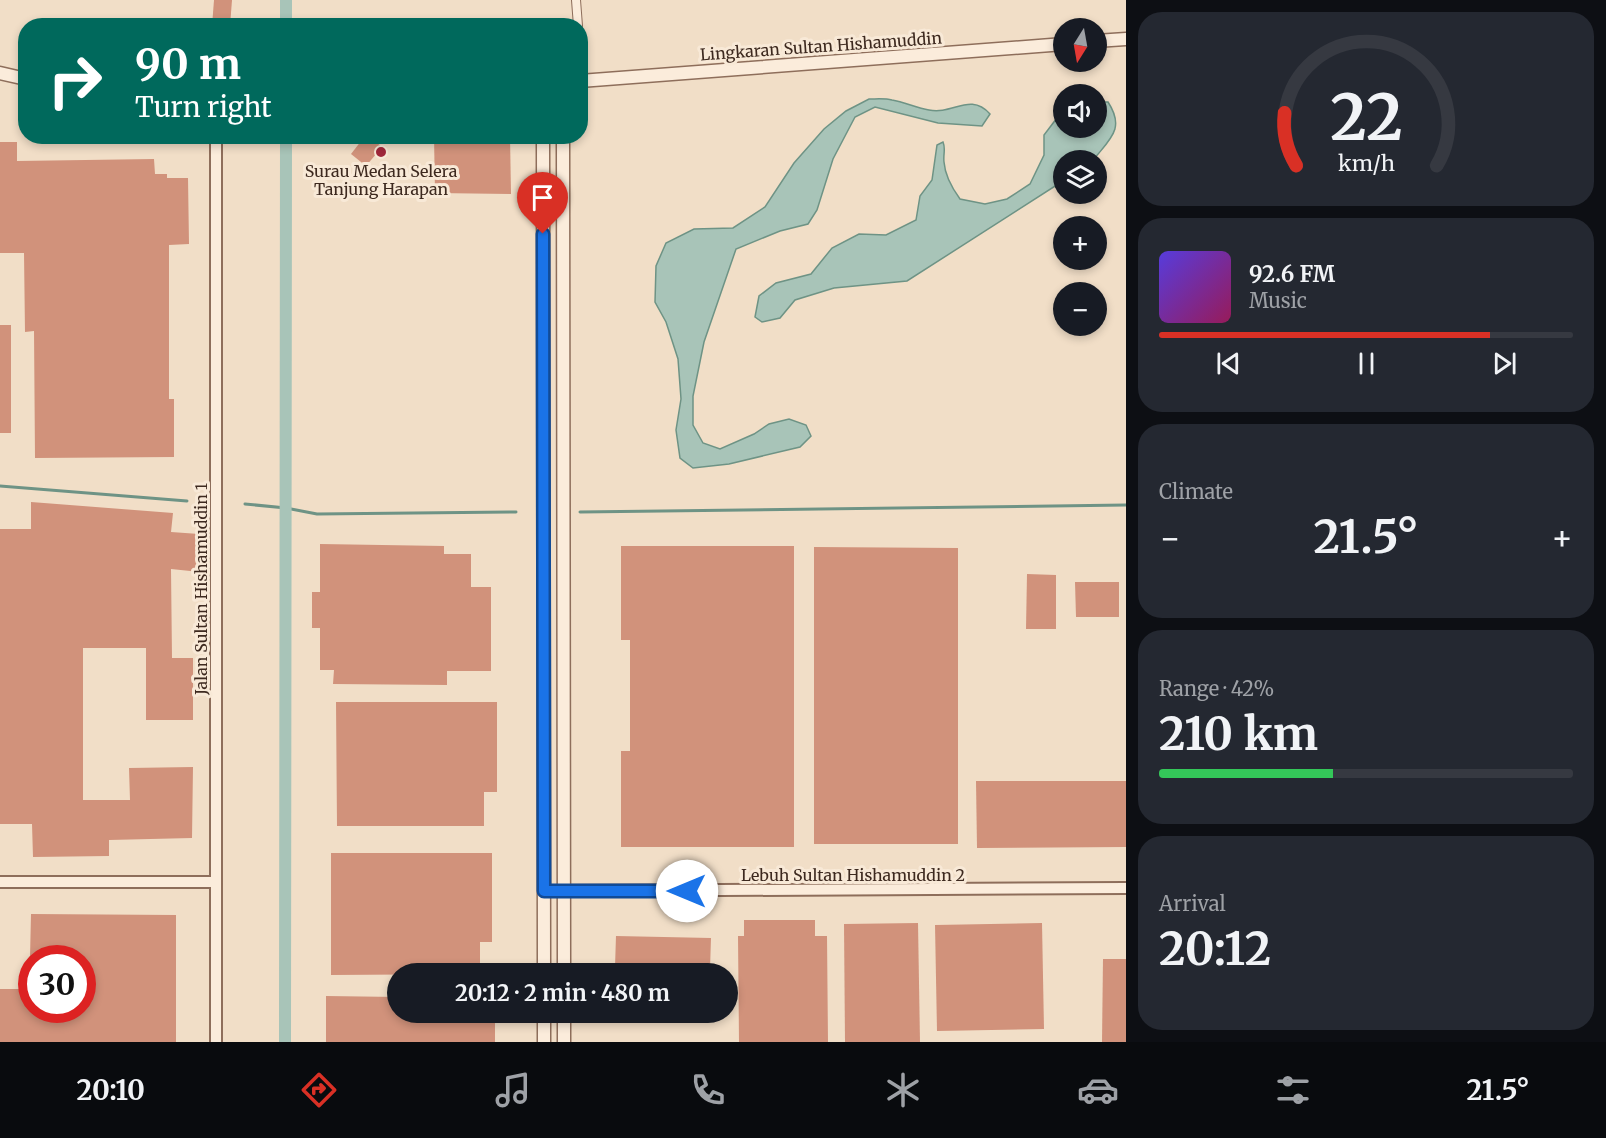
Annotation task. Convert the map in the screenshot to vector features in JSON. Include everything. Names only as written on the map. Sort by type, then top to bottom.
[{"type":"street","points":[[576,0],[577,18]]},
{"type":"street","points":[[1107,40],[1126,39]]},
{"type":"street","name":"Lingkaran Sultan Hishamuddin","points":[[588,80],[1053,45]]},
{"type":"street","points":[[0,73],[18,77]]},
{"type":"street","name":"Jalan Sultan Hishamuddin 1","points":[[216,144],[216,1042]]},
{"type":"street","points":[[543,144],[544,963]]},
{"type":"street","points":[[563,144],[564,963]]},
{"type":"street","points":[[544,318],[563,318]]},
{"type":"street","points":[[0,882],[216,882]]},
{"type":"street","name":"Lebuh Sultan Hishamuddin 2","points":[[544,891],[1126,888]]},
{"type":"street","points":[[544,1023],[544,1042]]},
{"type":"street","points":[[564,1023],[564,1042]]},
{"type":"shaded area","points":[[869,99],[889,99],[938,111],[968,104],[983,108],[990,114],[982,126],[938,123],[875,107],[855,117],[833,159],[817,210],[808,224],[780,231],[736,249],[704,342],[693,396],[693,425],[703,443],[720,449],[754,434],[769,424],[789,419],[806,425],[811,436],[800,447],[729,464],[693,468],[680,458],[676,430],[681,399],[678,359],[666,322],[655,302],[656,266],[666,243],[694,229],[733,228],[765,207],[794,163],[824,129],[846,111]]},
{"type":"shaded area","points":[[1107,102],[1113,111],[1116,126],[1101,150],[1053,150],[1053,187],[907,281],[834,288],[795,300],[780,318],[762,322],[755,317],[759,296],[776,283],[811,274],[832,248],[859,234],[886,235],[916,220],[920,196],[932,180],[937,145],[943,142],[946,172],[960,199],[985,204],[1007,199],[1030,184],[1044,155],[1044,135],[1053,123],[1053,138],[1107,138]]},
{"type":"building","points":[[214,0],[232,0],[231,18],[213,18]]},
{"type":"building","points":[[0,142],[17,142],[17,161],[154,159],[155,174],[167,174],[167,178],[188,178],[189,244],[169,245],[169,399],[174,399],[174,457],[35,458],[34,331],[25,332],[24,253],[0,253]]},
{"type":"building","points":[[359,144],[378,144],[382,147],[366,166],[351,154]]},
{"type":"building","points":[[434,144],[510,144],[511,194],[435,193]]},
{"type":"building","points":[[0,325],[11,325],[11,433],[0,433]]},
{"type":"building","points":[[31,502],[173,513],[171,532],[199,534],[200,572],[171,569],[172,658],[193,658],[193,720],[146,720],[146,648],[83,648],[83,800],[130,800],[129,768],[193,767],[192,838],[109,840],[109,856],[33,857],[32,824],[0,824],[0,529],[31,529]]},
{"type":"building","points":[[320,544],[444,546],[444,554],[471,554],[471,587],[491,587],[491,671],[447,671],[447,685],[333,684],[334,670],[320,670],[320,628],[312,628],[312,592],[320,592]]},
{"type":"building","points":[[621,546],[794,546],[794,847],[621,847],[621,751],[630,751],[630,640],[621,640]]},
{"type":"building","points":[[814,547],[958,548],[958,844],[814,844]]},
{"type":"building","points":[[1027,574],[1056,575],[1056,629],[1026,629]]},
{"type":"building","points":[[1075,582],[1119,582],[1119,617],[1076,617]]},
{"type":"building","points":[[336,702],[497,702],[497,792],[484,792],[484,826],[337,826]]},
{"type":"building","points":[[976,781],[1126,781],[1126,847],[977,848]]},
{"type":"building","points":[[331,853],[492,853],[492,942],[480,942],[480,963],[387,963],[387,975],[331,975]]},
{"type":"building","points":[[31,914],[176,915],[176,1042],[0,1042],[0,989],[18,989],[18,1023],[96,1023],[96,945],[30,945]]},
{"type":"building","points":[[744,920],[815,920],[815,936],[827,936],[828,1042],[739,1042],[738,936],[744,936]]},
{"type":"building","points":[[918,923],[920,1042],[845,1042],[844,924]]},
{"type":"building","points":[[1042,923],[1044,1029],[937,1031],[935,925]]},
{"type":"building","points":[[616,936],[711,938],[710,963],[615,963]]},
{"type":"building","points":[[1103,959],[1126,959],[1126,1042],[1102,1042]]},
{"type":"building","points":[[326,996],[387,997],[387,1023],[495,1023],[495,1042],[326,1042]]},
{"type":"waterway","points":[[286,0],[286,18]]},
{"type":"waterway","points":[[285,1042],[286,144]]},
{"type":"waterway","points":[[0,486],[187,501]]},
{"type":"waterway","points":[[245,504],[317,514],[516,512]]},
{"type":"waterway","points":[[580,512],[1126,505]]},
{"type":"place","name":"Surau Medan Selera Tanjung Harapan","points":[[381,152]]},
{"type":"route","points":[[543,234],[544,891],[687,891]]}]
